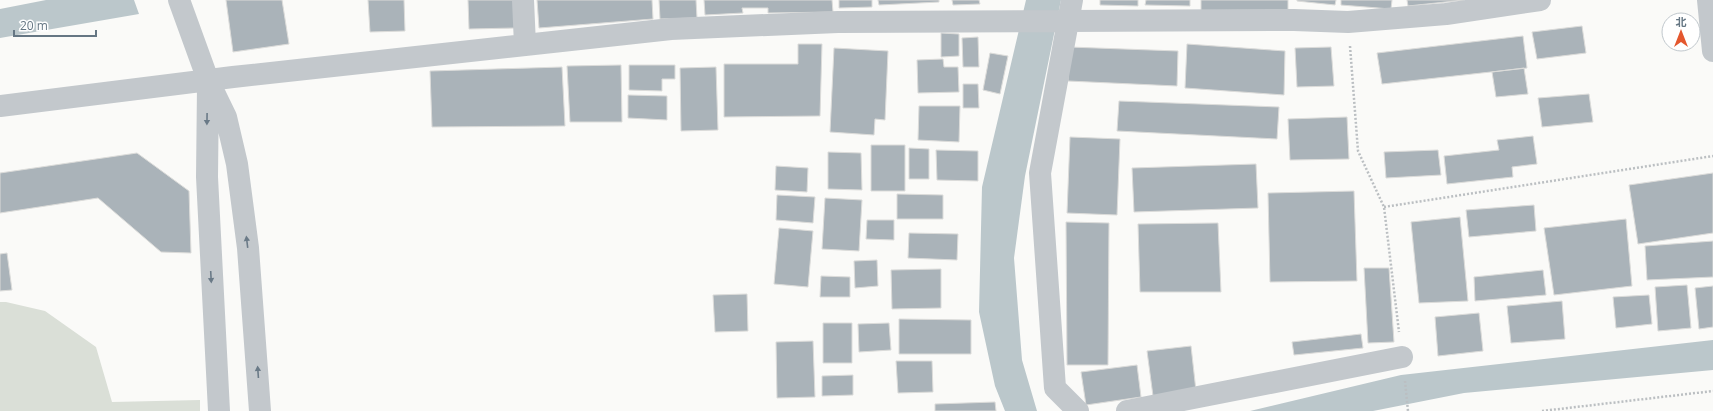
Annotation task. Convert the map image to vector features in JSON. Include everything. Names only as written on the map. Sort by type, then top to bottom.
[{"type":"street","points":[[179,0],[208,80],[226,117],[237,164],[248,248],[260,411]]},
{"type":"street","points":[[523,0],[525,45]]},
{"type":"street","points":[[1072,0],[1040,173],[1055,388],[1078,411]]},
{"type":"street","points":[[0,106],[208,80],[671,29],[838,22],[1294,20],[1348,22],[1446,14],[1540,0]]},
{"type":"street","points":[[1708,0],[1713,51]]},
{"type":"street","points":[[208,80],[207,177],[219,411]]},
{"type":"street","points":[[1127,411],[1402,357]]},
{"type":"path","points":[[1348,22],[1358,151],[1384,206],[1408,411]]},
{"type":"path","points":[[1384,206],[1713,156]]},
{"type":"path","points":[[1542,411],[1713,391]]},
{"type":"shaded area","points":[[46,0],[134,0],[139,14],[0,38],[0,9]]},
{"type":"shaded area","points":[[1026,0],[1061,0],[1025,176],[1014,258],[1022,360],[1037,411],[1005,411],[995,386],[979,312],[982,187]]},
{"type":"shaded area","points":[[0,302],[45,311],[96,347],[112,402],[200,400],[200,411],[0,411]]},
{"type":"shaded area","points":[[1713,340],[1713,370],[1464,393],[1373,411],[1250,411],[1401,375]]},
{"type":"building","points":[[226,0],[282,0],[289,44],[233,52]]},
{"type":"building","points":[[368,0],[404,0],[405,31],[370,32]]},
{"type":"building","points":[[468,0],[515,0],[516,28],[469,29]]},
{"type":"building","points":[[537,0],[652,0],[653,19],[539,28]]},
{"type":"building","points":[[659,0],[696,0],[697,18],[660,19]]},
{"type":"building","points":[[704,0],[832,0],[833,12],[768,13],[768,8],[742,8],[743,13],[705,15]]},
{"type":"building","points":[[839,0],[872,0],[872,7],[839,8]]},
{"type":"building","points":[[878,0],[939,0],[939,2],[879,5]]},
{"type":"building","points":[[952,0],[979,0],[980,4],[953,5]]},
{"type":"building","points":[[1100,0],[1138,0],[1138,6],[1100,5]]},
{"type":"building","points":[[1146,0],[1190,0],[1190,6],[1145,5]]},
{"type":"building","points":[[1201,0],[1288,0],[1288,16],[1201,11]]},
{"type":"building","points":[[1297,0],[1336,0],[1335,5]]},
{"type":"building","points":[[1341,0],[1392,0],[1391,9],[1341,5]]},
{"type":"building","points":[[1407,0],[1464,0],[1408,6]]},
{"type":"building","points":[[1582,26],[1586,53],[1537,59],[1532,32]]},
{"type":"building","points":[[941,33],[959,34],[959,56],[941,57]]},
{"type":"building","points":[[1523,36],[1527,68],[1382,84],[1377,53]]},
{"type":"building","points":[[978,37],[979,67],[963,67],[962,38]]},
{"type":"building","points":[[798,44],[822,44],[820,116],[724,117],[724,64],[798,64]]},
{"type":"building","points":[[1187,44],[1285,51],[1284,95],[1185,88]]},
{"type":"building","points":[[1069,47],[1178,51],[1177,86],[1068,81]]},
{"type":"building","points":[[1331,47],[1334,86],[1297,87],[1295,48]]},
{"type":"building","points":[[834,48],[888,51],[885,120],[875,119],[874,135],[830,132]]},
{"type":"building","points":[[990,53],[1008,56],[1000,94],[983,90]]},
{"type":"building","points":[[943,59],[944,67],[958,67],[959,92],[918,93],[917,60]]},
{"type":"building","points":[[621,65],[622,122],[570,122],[567,66]]},
{"type":"building","points":[[629,65],[675,65],[675,79],[662,79],[662,91],[629,90]]},
{"type":"building","points":[[562,67],[565,126],[432,127],[430,71]]},
{"type":"building","points":[[716,67],[718,130],[681,131],[680,68]]},
{"type":"building","points":[[1524,68],[1528,94],[1496,97],[1492,72]]},
{"type":"building","points":[[963,84],[978,84],[979,108],[963,108]]},
{"type":"building","points":[[1589,94],[1593,122],[1542,127],[1538,98]]},
{"type":"building","points":[[628,95],[667,96],[667,120],[628,118]]},
{"type":"building","points":[[1119,101],[1279,107],[1277,139],[1117,131]]},
{"type":"building","points":[[919,106],[960,106],[959,142],[918,140]]},
{"type":"building","points":[[1347,117],[1349,159],[1290,160],[1288,119]]},
{"type":"building","points":[[1533,136],[1537,164],[1512,167],[1513,177],[1447,184],[1444,156],[1499,150],[1497,140]]},
{"type":"building","points":[[1070,137],[1120,139],[1117,215],[1067,213]]},
{"type":"building","points":[[871,145],[905,145],[905,191],[871,191]]},
{"type":"building","points":[[909,148],[929,149],[929,179],[909,179]]},
{"type":"building","points":[[936,150],[978,151],[978,181],[937,180]]},
{"type":"building","points":[[1438,150],[1441,175],[1386,178],[1384,152]]},
{"type":"building","points":[[828,152],[861,153],[862,190],[828,189]]},
{"type":"building","points":[[137,153],[189,191],[191,253],[161,252],[98,198],[0,213],[0,173]]},
{"type":"building","points":[[1256,164],[1258,208],[1134,212],[1132,168]]},
{"type":"building","points":[[776,166],[808,168],[807,192],[775,190]]},
{"type":"building","points":[[1713,173],[1713,233],[1638,244],[1629,185]]},
{"type":"building","points":[[1354,191],[1357,281],[1270,282],[1268,193]]},
{"type":"building","points":[[897,194],[943,195],[943,219],[897,219]]},
{"type":"building","points":[[777,195],[815,197],[813,223],[776,220]]},
{"type":"building","points":[[825,198],[862,200],[859,251],[822,249]]},
{"type":"building","points":[[1534,205],[1536,231],[1469,237],[1466,210]]},
{"type":"building","points":[[1460,217],[1468,301],[1419,303],[1411,222]]},
{"type":"building","points":[[1626,219],[1632,286],[1554,295],[1544,228]]},
{"type":"building","points":[[867,220],[894,220],[894,240],[866,239]]},
{"type":"building","points":[[1066,222],[1109,223],[1108,365],[1067,365]]},
{"type":"building","points":[[1218,223],[1221,292],[1140,292],[1138,224]]},
{"type":"building","points":[[779,228],[813,231],[808,287],[774,284]]},
{"type":"building","points":[[909,233],[958,234],[957,260],[908,258]]},
{"type":"building","points":[[1713,241],[1713,277],[1647,280],[1645,246]]},
{"type":"building","points":[[7,253],[12,290],[0,291],[0,254]]},
{"type":"building","points":[[877,260],[878,286],[855,288],[854,261]]},
{"type":"building","points":[[1364,268],[1389,268],[1394,342],[1368,343]]},
{"type":"building","points":[[941,269],[941,308],[892,309],[891,270]]},
{"type":"building","points":[[1543,270],[1546,295],[1475,301],[1474,277]]},
{"type":"building","points":[[821,276],[850,277],[850,297],[820,297]]},
{"type":"building","points":[[1687,285],[1691,328],[1658,331],[1655,287]]},
{"type":"building","points":[[1713,286],[1713,327],[1699,329],[1695,288]]},
{"type":"building","points":[[747,294],[748,331],[715,332],[713,295]]},
{"type":"building","points":[[1649,295],[1652,324],[1616,328],[1613,297]]},
{"type":"building","points":[[1562,301],[1565,339],[1511,343],[1507,306]]},
{"type":"building","points":[[1479,313],[1483,351],[1438,356],[1435,317]]},
{"type":"building","points":[[899,319],[971,320],[971,354],[899,354]]},
{"type":"building","points":[[823,323],[852,323],[852,363],[823,363]]},
{"type":"building","points":[[889,323],[891,350],[859,352],[858,324]]},
{"type":"building","points":[[1361,334],[1363,348],[1294,355],[1292,342]]},
{"type":"building","points":[[813,341],[815,397],[777,398],[776,342]]},
{"type":"building","points":[[1191,346],[1196,391],[1153,396],[1147,351]]},
{"type":"building","points":[[896,361],[932,361],[933,392],[898,393]]},
{"type":"building","points":[[1137,365],[1141,397],[1086,405],[1081,372]]},
{"type":"building","points":[[853,375],[853,395],[822,396],[822,376]]},
{"type":"building","points":[[995,402],[996,411],[935,411],[935,404]]}]
